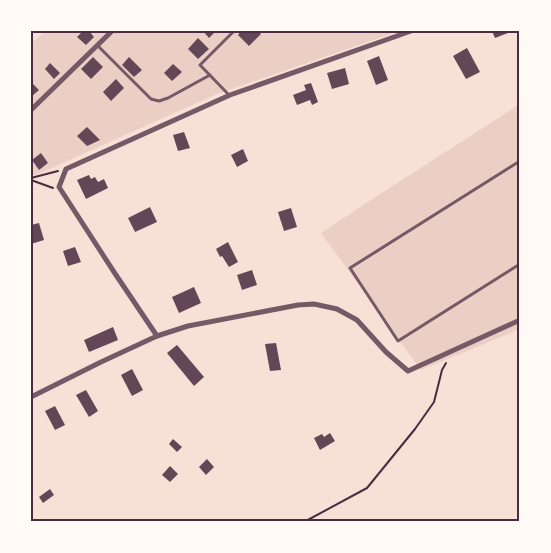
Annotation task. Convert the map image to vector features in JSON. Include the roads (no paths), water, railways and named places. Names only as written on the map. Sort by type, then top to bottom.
[{"type":"street","points":[[31,110],[112,31]]},
{"type":"street","points":[[157,336],[59,187],[66,169],[230,96],[411,31]]},
{"type":"street","points":[[31,397],[157,336],[188,326],[298,305],[314,304],[337,309],[357,320],[386,352],[408,372],[520,320]]},
{"type":"lane","points":[[230,96],[200,65],[234,31]]},
{"type":"lane","points":[[98,46],[151,99],[159,101],[168,98],[210,75]]},
{"type":"lane","points":[[520,160],[350,268],[398,341],[520,264]]}]
